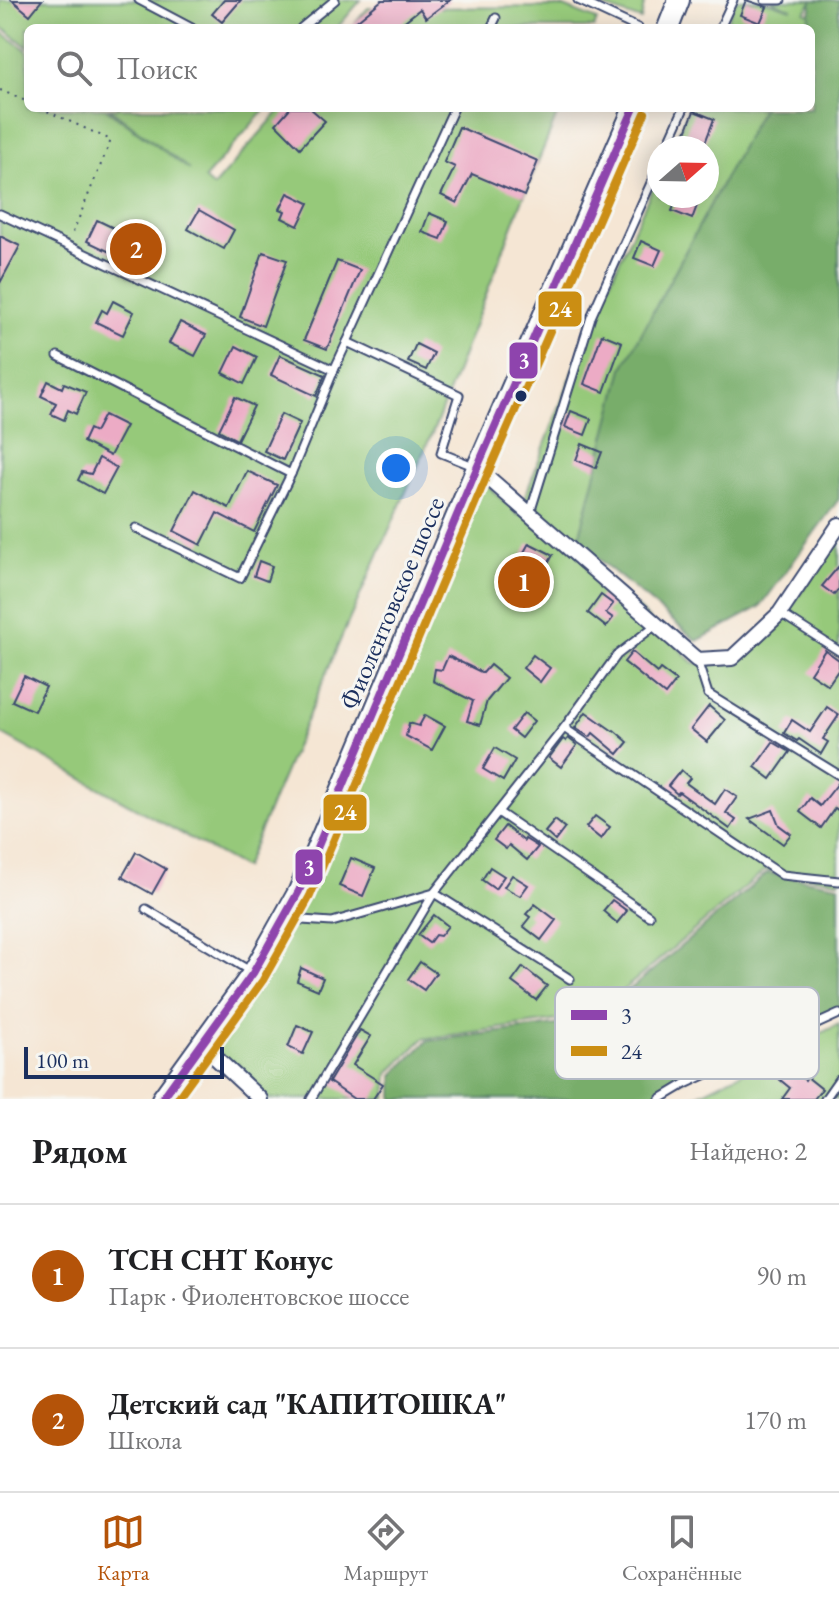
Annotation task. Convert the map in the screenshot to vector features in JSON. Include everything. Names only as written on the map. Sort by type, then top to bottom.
[{"type":"main road","points":[[670,24],[679,0]]},
{"type":"main road","name":"Фиолентовское шоссе","points":[[162,1099],[253,973],[299,891],[477,468],[632,112]]},
{"type":"street","points":[[477,468],[697,660],[732,658],[780,613],[839,526]]},
{"type":"street","points":[[202,1045],[260,1099]]},
{"type":"lane","points":[[139,0],[184,24]]},
{"type":"lane","points":[[306,24],[335,0]]},
{"type":"lane","points":[[578,0],[629,24]]},
{"type":"lane","points":[[722,24],[733,0]]},
{"type":"lane","points":[[765,0],[781,0]]},
{"type":"lane","points":[[493,24],[496,18]]},
{"type":"lane","points":[[136,528],[240,578],[291,474],[334,370],[452,112]]},
{"type":"lane","points":[[671,136],[682,112]]},
{"type":"lane","points":[[530,513],[591,317],[647,192]]},
{"type":"lane","points":[[0,214],[334,370]]},
{"type":"lane","points":[[347,342],[459,395],[441,453],[477,468]]},
{"type":"lane","points":[[58,356],[291,474]]},
{"type":"lane","points":[[780,613],[839,651]]},
{"type":"lane","points":[[311,1099],[434,893],[564,728],[617,655],[657,624]]},
{"type":"lane","points":[[697,660],[708,694],[839,775]]},
{"type":"lane","points":[[564,728],[782,875],[839,881]]},
{"type":"lane","points":[[498,812],[649,916]]},
{"type":"lane","points":[[284,919],[332,922],[434,893],[570,979]]},
{"type":"lane","points":[[146,909],[253,973]]},
{"type":"lane","points":[[819,1023],[839,1014]]},
{"type":"lane","points":[[660,1099],[696,1079]]},
{"type":"lane","points":[[825,1099],[839,1079]]},
{"type":"path","points":[[0,90],[24,100]]},
{"type":"path","points":[[49,112],[111,140],[67,245]]},
{"type":"green space","points":[[0,0],[361,0],[340,24],[24,24],[24,44],[0,26]]},
{"type":"green space","points":[[584,0],[645,0],[641,20]]},
{"type":"green space","points":[[736,0],[762,0],[792,9],[771,0],[813,0],[805,12],[825,18],[815,25],[726,24]]},
{"type":"green space","points":[[812,0],[839,0],[839,499],[760,607],[697,641],[578,542],[623,368],[709,208],[719,208],[719,188],[760,112],[815,112],[815,24],[808,24]]},
{"type":"green space","points":[[564,7],[597,20],[596,24],[354,24],[368,8]]},
{"type":"green space","points":[[0,31],[24,48],[24,112],[110,112],[190,170],[114,112],[263,112],[204,179],[213,187],[279,112],[558,112],[437,422],[244,868],[0,733]]},
{"type":"green space","points":[[687,112],[782,112],[658,438],[580,552],[694,663],[735,662],[787,612],[839,540],[839,881],[765,870],[627,987],[555,987],[555,1020],[423,1039],[388,1074],[386,1099],[267,1099],[209,1043],[259,978],[480,478],[518,515],[593,319],[647,200],[647,208],[719,208],[719,136],[676,136]]},
{"type":"green space","points":[[767,873],[839,885],[839,1009],[819,1018],[819,987],[633,987]]},
{"type":"green space","points":[[839,1024],[839,1099],[689,1099],[729,1079],[819,1079],[819,1034]]},
{"type":"green space","points":[[555,1025],[555,1079],[684,1079],[648,1099],[393,1099],[393,1075],[427,1041]]},
{"type":"building","points":[[12,0],[42,0],[30,15]]},
{"type":"building","points":[[224,0],[241,0],[222,22],[212,14]]},
{"type":"building","points":[[382,0],[450,0],[426,18],[420,9],[401,24],[353,24]]},
{"type":"building","points":[[746,0],[767,7],[760,23],[740,15]]},
{"type":"building","points":[[286,112],[315,112],[325,121],[300,148],[276,124]]},
{"type":"building","points":[[694,112],[714,119],[708,136],[685,136]]},
{"type":"building","points":[[459,127],[538,161],[524,196],[472,174],[457,203],[441,195],[455,167],[444,162]]},
{"type":"building","points":[[288,193],[309,203],[298,226],[282,218],[285,211],[280,209]]},
{"type":"building","points":[[673,208],[696,208],[692,219],[672,211]]},
{"type":"building","points":[[199,210],[234,230],[224,249],[188,229]]},
{"type":"building","points":[[429,213],[448,221],[441,239],[422,232]]},
{"type":"building","points":[[97,220],[147,244],[137,265],[87,241]]},
{"type":"building","points":[[0,236],[20,246],[0,283]]},
{"type":"building","points":[[641,241],[661,250],[654,266],[634,258]]},
{"type":"building","points":[[263,252],[287,260],[263,326],[240,317]]},
{"type":"building","points":[[337,261],[360,270],[327,349],[304,340]]},
{"type":"building","points":[[113,301],[134,312],[123,335],[96,322],[102,310],[107,313]]},
{"type":"building","points":[[180,322],[206,335],[195,356],[169,343]]},
{"type":"building","points":[[602,334],[622,342],[604,392],[584,384]]},
{"type":"building","points":[[416,344],[434,353],[426,370],[408,362]]},
{"type":"building","points":[[236,346],[257,357],[244,384],[223,373]]},
{"type":"building","points":[[280,355],[325,375],[316,396],[271,375]]},
{"type":"building","points":[[48,381],[62,388],[64,383],[86,392],[76,414],[68,410],[64,420],[51,414],[56,403],[41,396]]},
{"type":"building","points":[[235,397],[254,406],[237,440],[219,430]]},
{"type":"building","points":[[571,411],[591,419],[585,435],[565,427]]},
{"type":"building","points":[[281,414],[300,423],[283,460],[264,451]]},
{"type":"building","points":[[104,415],[126,426],[110,456],[83,442],[89,429],[95,432]]},
{"type":"building","points":[[582,444],[602,452],[596,468],[576,460]]},
{"type":"building","points":[[99,458],[117,468],[103,494],[78,480],[82,472],[91,474]]},
{"type":"building","points":[[247,471],[277,485],[254,532],[217,513],[201,545],[174,531],[195,490],[229,508]]},
{"type":"building","points":[[529,543],[553,555],[541,577],[517,565]]},
{"type":"building","points":[[259,561],[272,566],[267,581],[254,576]]},
{"type":"building","points":[[839,566],[839,589],[834,595],[822,586]]},
{"type":"building","points":[[601,595],[613,604],[606,613],[613,618],[606,627],[588,613]]},
{"type":"building","points":[[825,650],[839,660],[839,669],[828,685],[810,673]]},
{"type":"building","points":[[632,652],[657,673],[660,669],[676,681],[665,695],[624,662]]},
{"type":"building","points":[[533,655],[550,668],[540,682],[523,668]]},
{"type":"building","points":[[448,656],[483,673],[490,665],[506,678],[487,701],[480,725],[467,721],[473,701],[433,681],[435,669],[442,670]]},
{"type":"building","points":[[24,676],[46,687],[34,711],[12,701]]},
{"type":"building","points":[[709,706],[725,720],[707,742],[691,729]]},
{"type":"building","points":[[827,707],[839,715],[823,739],[828,742],[821,754],[784,733],[792,720],[810,732]]},
{"type":"building","points":[[586,712],[628,742],[618,754],[593,733],[590,737],[575,728]]},
{"type":"building","points":[[524,713],[534,721],[521,738],[511,730]]},
{"type":"building","points":[[425,715],[445,726],[432,750],[406,736],[409,723],[419,726]]},
{"type":"building","points":[[568,738],[577,745],[561,767],[549,758],[563,739],[566,741]]},
{"type":"building","points":[[773,742],[790,752],[771,779],[755,767]]},
{"type":"building","points":[[495,748],[515,760],[503,781],[483,769]]},
{"type":"building","points":[[681,770],[690,778],[686,783],[715,804],[725,789],[737,797],[726,813],[736,820],[730,829],[668,786]]},
{"type":"building","points":[[839,782],[839,811],[835,808],[821,828],[800,812],[810,798],[820,806]]},
{"type":"building","points":[[773,810],[779,825],[791,834],[783,844],[749,819]]},
{"type":"building","points":[[595,816],[610,827],[601,839],[586,827]]},
{"type":"building","points":[[555,820],[565,828],[555,841],[545,832]]},
{"type":"building","points":[[505,826],[524,841],[538,847],[527,860],[509,845],[506,849],[494,840]]},
{"type":"building","points":[[136,852],[166,869],[152,894],[122,877]]},
{"type":"building","points":[[351,858],[375,868],[363,896],[339,886]]},
{"type":"building","points":[[490,867],[504,876],[495,889],[482,880]]},
{"type":"building","points":[[512,875],[528,885],[520,896],[504,887]]},
{"type":"building","points":[[612,900],[627,911],[617,923],[603,911]]},
{"type":"building","points":[[535,904],[556,920],[541,940],[523,926],[530,917],[526,914]]},
{"type":"building","points":[[434,915],[448,926],[429,943],[418,935]]},
{"type":"building","points":[[420,962],[436,973],[424,990],[408,979]]},
{"type":"building","points":[[523,967],[547,986],[536,1000],[512,982]]},
{"type":"building","points":[[301,968],[323,978],[318,990],[297,981]]},
{"type":"building","points":[[297,1025],[313,1032],[303,1054],[288,1047]]},
{"type":"building","points":[[360,1030],[371,1036],[353,1065],[383,1084],[373,1099],[354,1099],[329,1082]]},
{"type":"building","points":[[779,1079],[810,1079],[822,1089],[814,1099],[782,1099],[790,1088]]},
{"type":"transit line","name":"3","points":[[162,1099],[253,973],[299,891],[477,468],[632,112]]},
{"type":"transit line","name":"24","points":[[177,1099],[263,980],[310,896],[488,473],[645,113]]},
{"type":"place","name":"Детский сад \"КАПИТОШКА\"","points":[[136,249]]},
{"type":"place","name":"ТСН СНТ Конус","points":[[524,582]]}]
